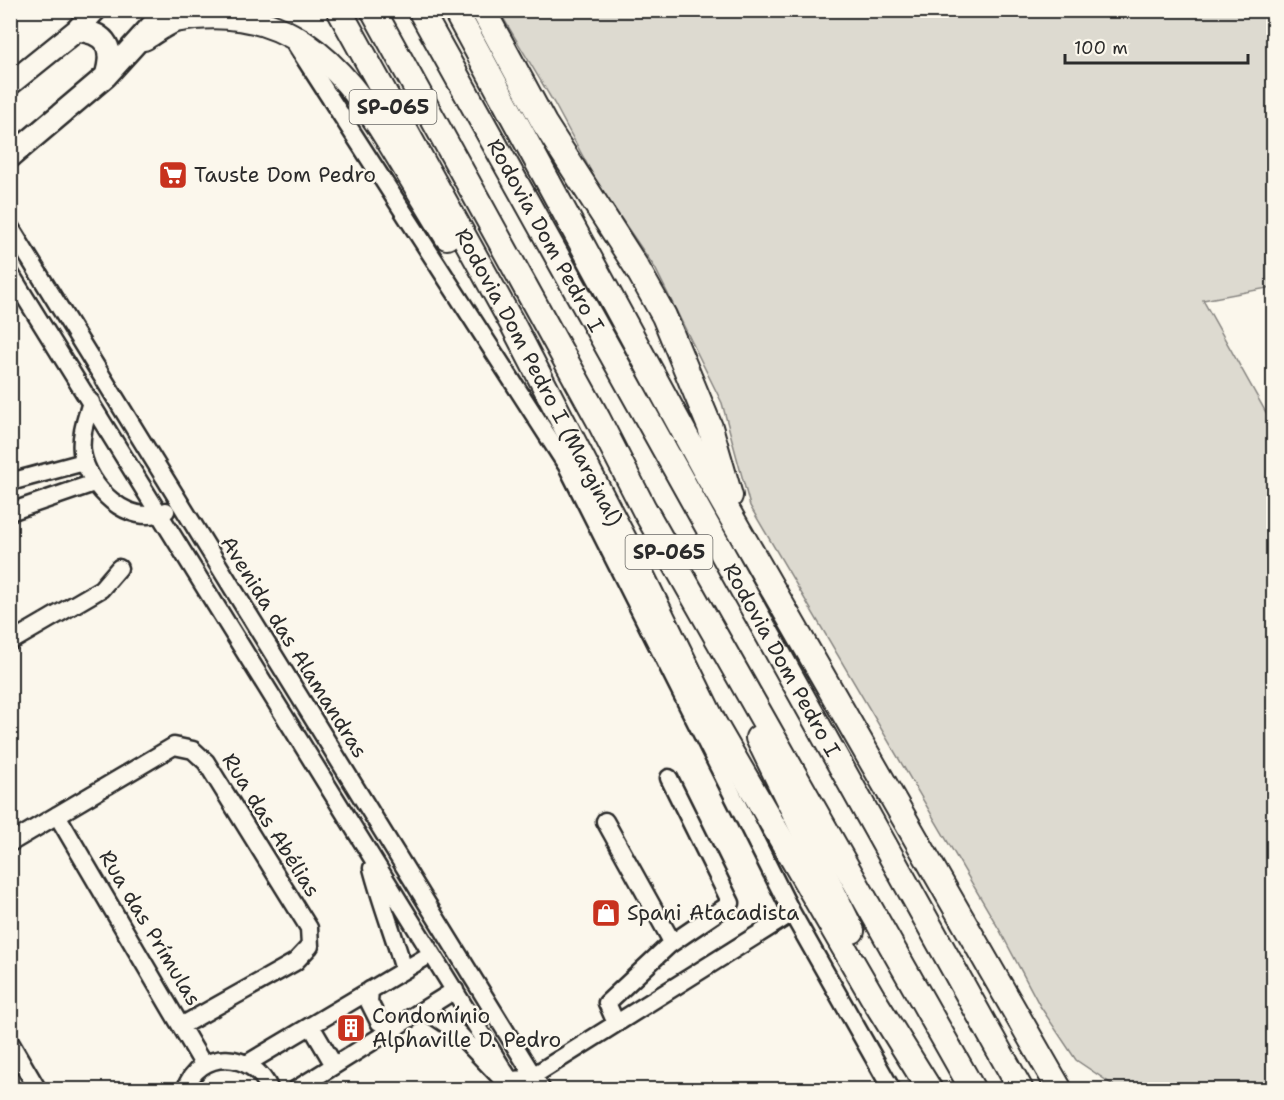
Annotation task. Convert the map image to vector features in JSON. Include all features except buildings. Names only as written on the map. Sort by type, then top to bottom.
[{"type":"highway","name":"Rodovia Dom Pedro I (Marginal)","points":[[339,10],[558,411],[714,723],[870,993],[932,1089]]},
{"type":"highway","name":"Rodovia Dom Pedro I","points":[[373,10],[669,552],[973,1089]]},
{"type":"highway","name":"Rodovia Dom Pedro I","points":[[420,10],[780,652],[855,792],[1021,1089]]},
{"type":"highway","name":"Rodovia Dom Pedro I","points":[[455,10],[705,471],[1022,1019],[1056,1082]]},
{"type":"highway","points":[[483,10],[544,123],[637,268],[664,316],[710,427],[738,525]]},
{"type":"highway","points":[[144,38],[174,20],[209,11],[244,12],[275,19],[294,27],[315,43],[335,63],[366,104],[498,321],[558,411]]},
{"type":"highway","points":[[669,552],[833,893],[932,1089]]},
{"type":"highway","points":[[855,792],[946,923],[1022,1019]]},
{"type":"main road","points":[[10,84],[77,30],[95,10]]},
{"type":"main road","points":[[10,157],[106,76],[144,38],[166,10]]},
{"type":"main road","points":[[77,30],[101,37],[108,46],[111,59],[106,76]]},
{"type":"street","points":[[275,19],[307,60],[567,466],[792,913],[892,1089]]},
{"type":"street","name":"Avenida das Alamandras","points":[[10,227],[537,1083]]},
{"type":"street","name":"Avenida das Alamandras","points":[[10,273],[513,1085]]},
{"type":"street","points":[[90,402],[82,438],[84,462],[94,483],[108,498],[127,510],[148,515],[159,514],[180,505]]},
{"type":"street","points":[[10,482],[84,462]]},
{"type":"street","points":[[36,475],[44,501]]},
{"type":"street","points":[[10,512],[94,483]]},
{"type":"street","points":[[10,642],[101,589],[119,568]]},
{"type":"street","name":"Rua das Abélias","points":[[10,843],[174,746],[193,750],[206,762],[309,928],[310,946],[295,962],[181,1026]]},
{"type":"street","points":[[322,778],[330,769],[342,767]]},
{"type":"street","points":[[616,1023],[607,1003],[669,945],[731,903],[669,778]]},
{"type":"street","name":"Rua das Prímulas","points":[[57,816],[203,1064]]},
{"type":"street","points":[[605,821],[671,940],[669,945]]},
{"type":"street","points":[[368,852],[380,902],[396,939],[404,970]]},
{"type":"street","points":[[425,1010],[455,1030],[500,1077],[513,1085],[537,1083],[616,1023],[792,913]]},
{"type":"street","points":[[248,1063],[431,954]]},
{"type":"street","points":[[370,990],[369,1002],[379,1022],[397,1027]]},
{"type":"street","points":[[296,1089],[455,990]]},
{"type":"street","points":[[311,1026],[334,1065]]},
{"type":"street","points":[[10,1042],[39,1089]]},
{"type":"street","points":[[185,1089],[194,1072],[203,1064],[218,1059],[233,1058],[248,1063],[258,1070],[270,1089]]},
{"type":"shaded area","points":[[499,11],[1273,11],[1273,287],[1203,300],[1273,425],[1273,1089],[1115,1089],[1113,1085],[1076,1060],[1040,1006],[999,929],[750,506],[722,403],[655,268],[599,186],[554,103]]},
{"type":"place","name":"Tauste Dom Pedro","points":[[173,175]]},
{"type":"place","name":"Spani Atacadista","points":[[606,913]]},
{"type":"place","name":"Condomínio Alphaville D. Pedro","points":[[351,1028]]}]
